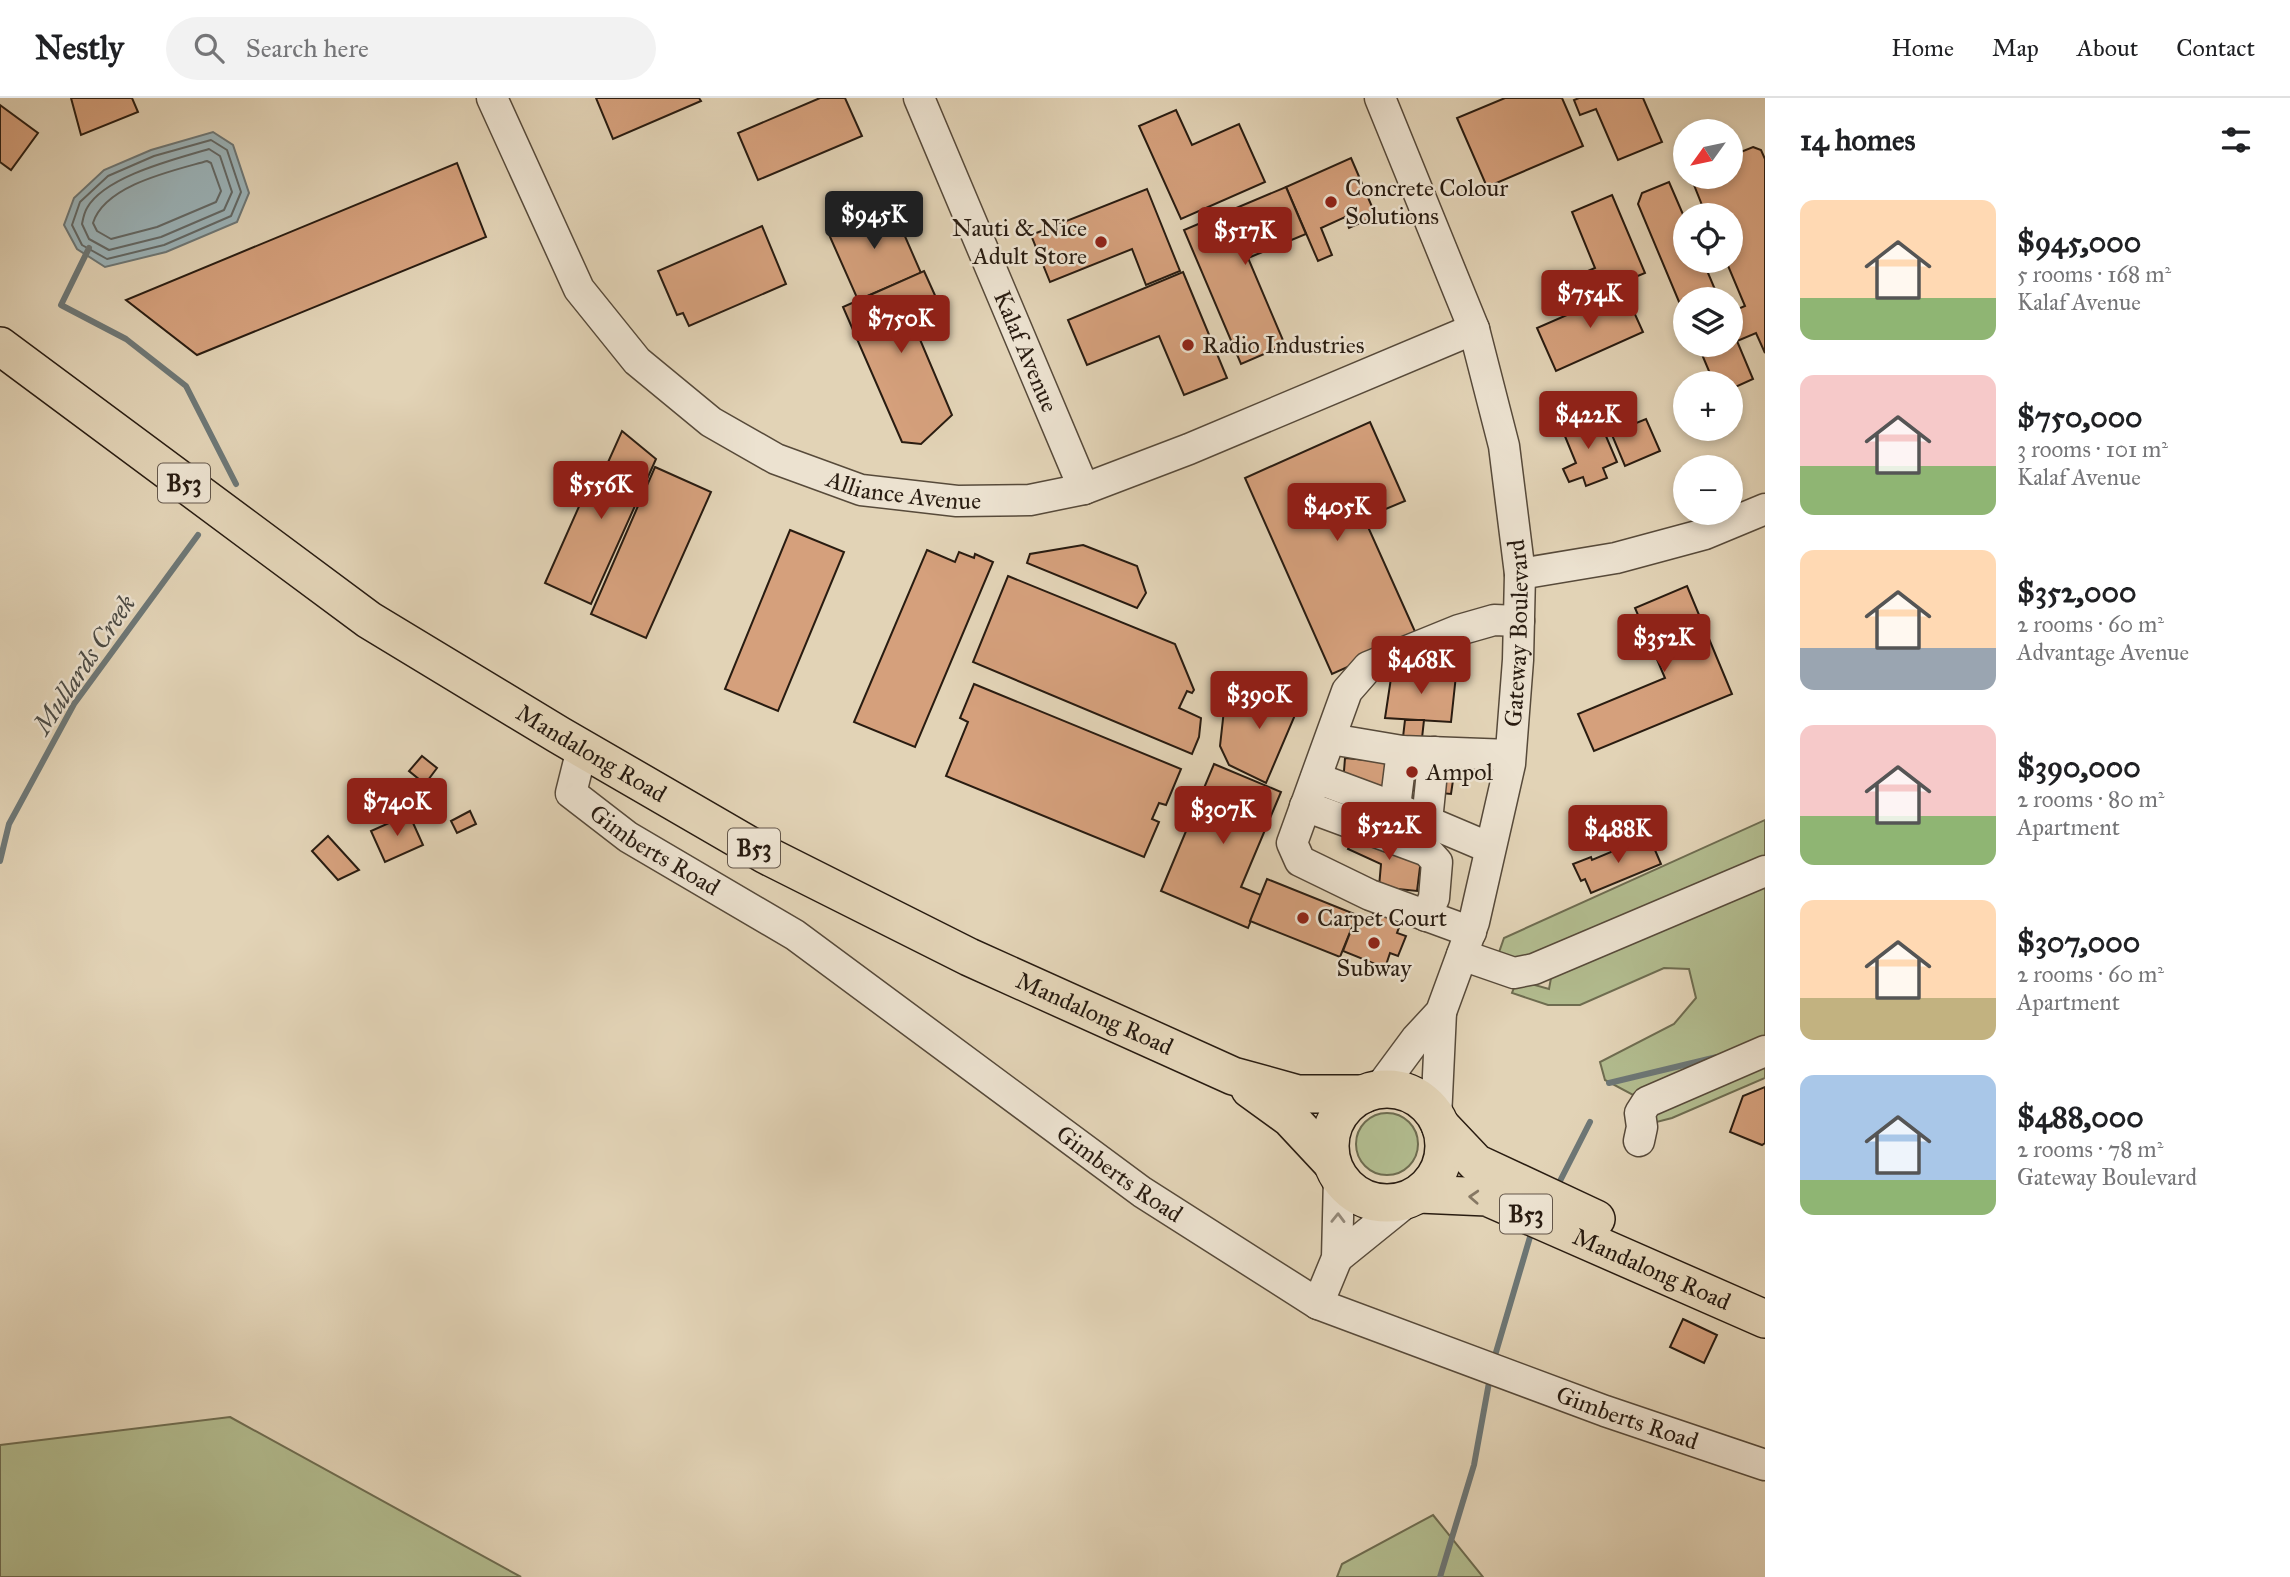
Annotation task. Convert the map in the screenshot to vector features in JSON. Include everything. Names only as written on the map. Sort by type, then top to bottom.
[{"type":"main road","name":"Mandalong Road","points":[[0,346],[365,618],[582,749],[766,855],[969,957],[1233,1076],[1297,1094],[1372,1092]]},
{"type":"main road","name":"Mandalong Road","points":[[1233,1076],[1290,1118],[1336,1170]]},
{"type":"main road","name":"B53","points":[[1372,1092],[1395,1090],[1410,1094],[1424,1103],[1438,1121]]},
{"type":"main road","points":[[1336,1170],[1330,1148],[1336,1120],[1352,1101],[1372,1092]]},
{"type":"main road","name":"Mandalong Road","points":[[1438,1121],[1476,1163],[1765,1297]]},
{"type":"main road","points":[[1414,1196],[1431,1182],[1443,1159],[1444,1147],[1438,1121]]},
{"type":"main road","name":"B53","points":[[1336,1170],[1348,1188],[1362,1198],[1380,1203],[1395,1203],[1414,1196]]},
{"type":"main road","name":"Mandalong Road","points":[[1414,1196],[1487,1197],[1765,1319]]},
{"type":"street","name":"Alliance Avenue","points":[[492,98],[579,289],[637,361],[711,422],[776,458],[861,490],[957,501],[1030,500],[1084,489],[1177,454],[1474,329]]},
{"type":"street","name":"Kalaf Avenue","points":[[919,98],[1084,489]]},
{"type":"street","name":"Gateway Boulevard","points":[[1380,98],[1474,329],[1504,446],[1520,574],[1510,755],[1466,944],[1441,1012],[1438,1121]]},
{"type":"street","points":[[1520,574],[1616,558],[1705,534],[1765,509]]},
{"type":"street","points":[[1519,621],[1494,620],[1460,630],[1368,667],[1347,691],[1292,843],[1300,861],[1370,895],[1426,916],[1514,973],[1534,969],[1765,871]]},
{"type":"street","points":[[1331,739],[1402,751],[1510,755]]},
{"type":"street","points":[[1361,795],[1367,745]]},
{"type":"street","name":"Gimberts Road","points":[[582,749],[571,793],[628,837],[795,935],[1142,1192],[1318,1304],[1605,1411],[1765,1465]]},
{"type":"street","points":[[1395,807],[1402,751]]},
{"type":"street","points":[[1427,821],[1434,752]]},
{"type":"street","points":[[1316,778],[1395,807],[1490,848]]},
{"type":"street","points":[[1305,806],[1427,851],[1437,862],[1434,898],[1426,916]]},
{"type":"street","name":"Gateway Boulevard","points":[[1372,1092],[1441,1012]]},
{"type":"street","points":[[1640,1141],[1640,1113],[1647,1102],[1765,1051]]},
{"type":"street","points":[[1318,1304],[1337,1258],[1336,1170]]},
{"type":"street","points":[[1337,1258],[1414,1196]]},
{"type":"green space","points":[[1765,820],[1765,1078],[1672,1118],[1649,1124],[1654,1087],[1633,1095],[1605,1080],[1600,1062],[1674,1024],[1696,998],[1689,969],[1664,968],[1580,1005],[1548,1005],[1512,993],[1517,980],[1549,989],[1556,951],[1496,961],[1504,938]]},
{"type":"green space","points":[[1387,1113],[1399,1115],[1409,1122],[1416,1132],[1416,1156],[1409,1166],[1399,1173],[1387,1175],[1375,1173],[1365,1166],[1358,1156],[1356,1144],[1358,1132],[1365,1122],[1375,1115]]},
{"type":"green space","points":[[230,1417],[521,1577],[0,1577],[0,1445]]},
{"type":"green space","points":[[1433,1515],[1483,1577],[1337,1577],[1342,1564]]},
{"type":"water","points":[[213,132],[233,145],[249,193],[237,222],[166,252],[105,267],[77,249],[64,225],[74,198],[104,170],[151,150]]},
{"type":"building","points":[[71,98],[132,98],[138,112],[81,135]]},
{"type":"building","points":[[596,98],[699,98],[701,101],[613,139]]},
{"type":"building","points":[[820,98],[845,98],[862,136],[758,180],[738,133]]},
{"type":"building","points":[[1505,98],[1562,98],[1583,146],[1487,187],[1457,118]]},
{"type":"building","points":[[1643,98],[1662,142],[1618,160],[1596,109],[1580,115],[1574,100]]},
{"type":"building","points":[[0,105],[38,133],[11,170],[0,162]]},
{"type":"building","points":[[1176,110],[1192,145],[1239,124],[1265,182],[1181,219],[1139,126]]},
{"type":"building","points":[[1753,147],[1761,150],[1765,159],[1765,353],[1756,333],[1743,338],[1743,287],[1737,287],[1731,273],[1743,273],[1743,203],[1701,203],[1696,189],[1743,189],[1743,151]]},
{"type":"building","name":"Concrete Colour Solutions","points":[[1351,158],[1376,216],[1349,228],[1345,217],[1321,228],[1332,255],[1318,261],[1286,187]]},
{"type":"building","points":[[457,163],[486,237],[197,355],[126,300]]},
{"type":"building","points":[[1669,182],[1678,203],[1673,203],[1673,273],[1708,273],[1714,287],[1673,287],[1638,204],[1642,193]]},
{"type":"building","points":[[1286,187],[1306,234],[1248,258],[1285,345],[1241,364],[1184,230]]},
{"type":"building","name":"Nauti & Nice Adult Store","points":[[1147,189],[1180,271],[1146,285],[1132,249],[1050,282],[1031,235]]},
{"type":"building","points":[[1612,195],[1645,273],[1564,307],[1555,285],[1595,268],[1572,212]]},
{"type":"building","points":[[890,202],[921,273],[858,300],[827,230]]},
{"type":"building","points":[[762,226],[786,284],[689,326],[683,313],[677,315],[658,271]]},
{"type":"building","points":[[924,271],[938,302],[931,315],[913,323],[952,415],[921,444],[902,442],[843,307]]},
{"type":"building","points":[[1183,272],[1227,378],[1184,395],[1159,336],[1087,365],[1068,320]]},
{"type":"building","points":[[1624,290],[1643,332],[1556,371],[1537,328]]},
{"type":"building","points":[[1743,355],[1753,379],[1743,384],[1743,371],[1709,371],[1703,357]]},
{"type":"building","points":[[1621,408],[1629,426],[1646,419],[1660,451],[1625,466],[1604,416]]},
{"type":"building","points":[[1597,415],[1617,462],[1603,468],[1607,478],[1586,486],[1583,477],[1569,482],[1563,469],[1576,463],[1562,429]]},
{"type":"building","points":[[1370,422],[1405,501],[1364,518],[1417,636],[1332,674],[1245,478]]},
{"type":"building","points":[[622,431],[656,459],[591,604],[545,583],[593,475],[601,478]]},
{"type":"building","points":[[655,467],[711,492],[646,638],[591,614]]},
{"type":"building","points":[[790,530],[844,552],[778,711],[725,689]]},
{"type":"building","points":[[1083,545],[1137,566],[1146,593],[1137,608],[1027,563],[1030,554]]},
{"type":"building","points":[[927,550],[955,562],[959,552],[974,558],[975,554],[993,562],[915,747],[854,722]]},
{"type":"building","points":[[1008,576],[1175,644],[1194,690],[1192,693],[1187,691],[1179,708],[1201,718],[1199,737],[1192,754],[973,662]]},
{"type":"building","points":[[1687,586],[1732,694],[1594,751],[1578,714],[1665,678],[1635,608]]},
{"type":"building","points":[[1398,668],[1456,675],[1451,722],[1385,718],[1391,678],[1396,678]]},
{"type":"building","points":[[974,684],[1181,769],[1166,805],[1159,803],[1152,819],[1159,822],[1144,857],[946,776],[968,722],[960,718]]},
{"type":"building","points":[[1285,685],[1304,694],[1266,783],[1229,765],[1220,746],[1224,710]]},
{"type":"building","points":[[1405,720],[1424,720],[1419,765],[1455,767],[1451,794],[1343,784],[1345,758],[1400,763]]},
{"type":"building","points":[[422,756],[437,768],[425,784],[409,771]]},
{"type":"building","points":[[1214,764],[1281,792],[1241,887],[1261,895],[1248,928],[1161,891]]},
{"type":"building","points":[[470,811],[476,824],[457,833],[451,821]]},
{"type":"building","points":[[409,814],[423,845],[385,862],[371,831]]},
{"type":"building","points":[[1356,830],[1421,859],[1417,891],[1379,887],[1381,864],[1348,849]]},
{"type":"building","points":[[328,836],[359,870],[338,880],[312,851]]},
{"type":"building","points":[[1649,836],[1661,864],[1591,893],[1585,879],[1581,881],[1573,864],[1591,857],[1592,860]]},
{"type":"building","name":"Carpet Court","points":[[1267,879],[1357,915],[1340,957],[1250,921]]},
{"type":"building","name":"Subway","points":[[1374,911],[1401,922],[1397,933],[1406,936],[1398,956],[1390,953],[1385,968],[1343,951],[1357,915],[1370,921]]},
{"type":"building","points":[[1765,1087],[1765,1143],[1762,1145],[1730,1132],[1743,1096]]},
{"type":"building","points":[[1683,1319],[1717,1335],[1704,1363],[1670,1347]]},
{"type":"waterway","name":"Mullards Creek","points":[[89,248],[61,305],[126,339],[186,386],[236,484]]},
{"type":"waterway","name":"Mullards Creek","points":[[0,861],[9,824],[74,704],[198,535]]},
{"type":"waterway","points":[[1609,1083],[1717,1057]]},
{"type":"waterway","points":[[1559,1183],[1590,1122]]},
{"type":"waterway","points":[[1494,1359],[1530,1237]]},
{"type":"waterway","points":[[1440,1577],[1474,1465],[1490,1377]]},
{"type":"place","name":"Concrete Colour Solutions","points":[[1331,202]]},
{"type":"place","name":"Nauti & Nice Adult Store","points":[[1101,242]]},
{"type":"place","name":"Radio Industries","points":[[1188,345]]},
{"type":"place","name":"Ampol","points":[[1412,772]]},
{"type":"place","name":"Carpet Court","points":[[1303,918]]},
{"type":"place","name":"Subway","points":[[1374,943]]}]
